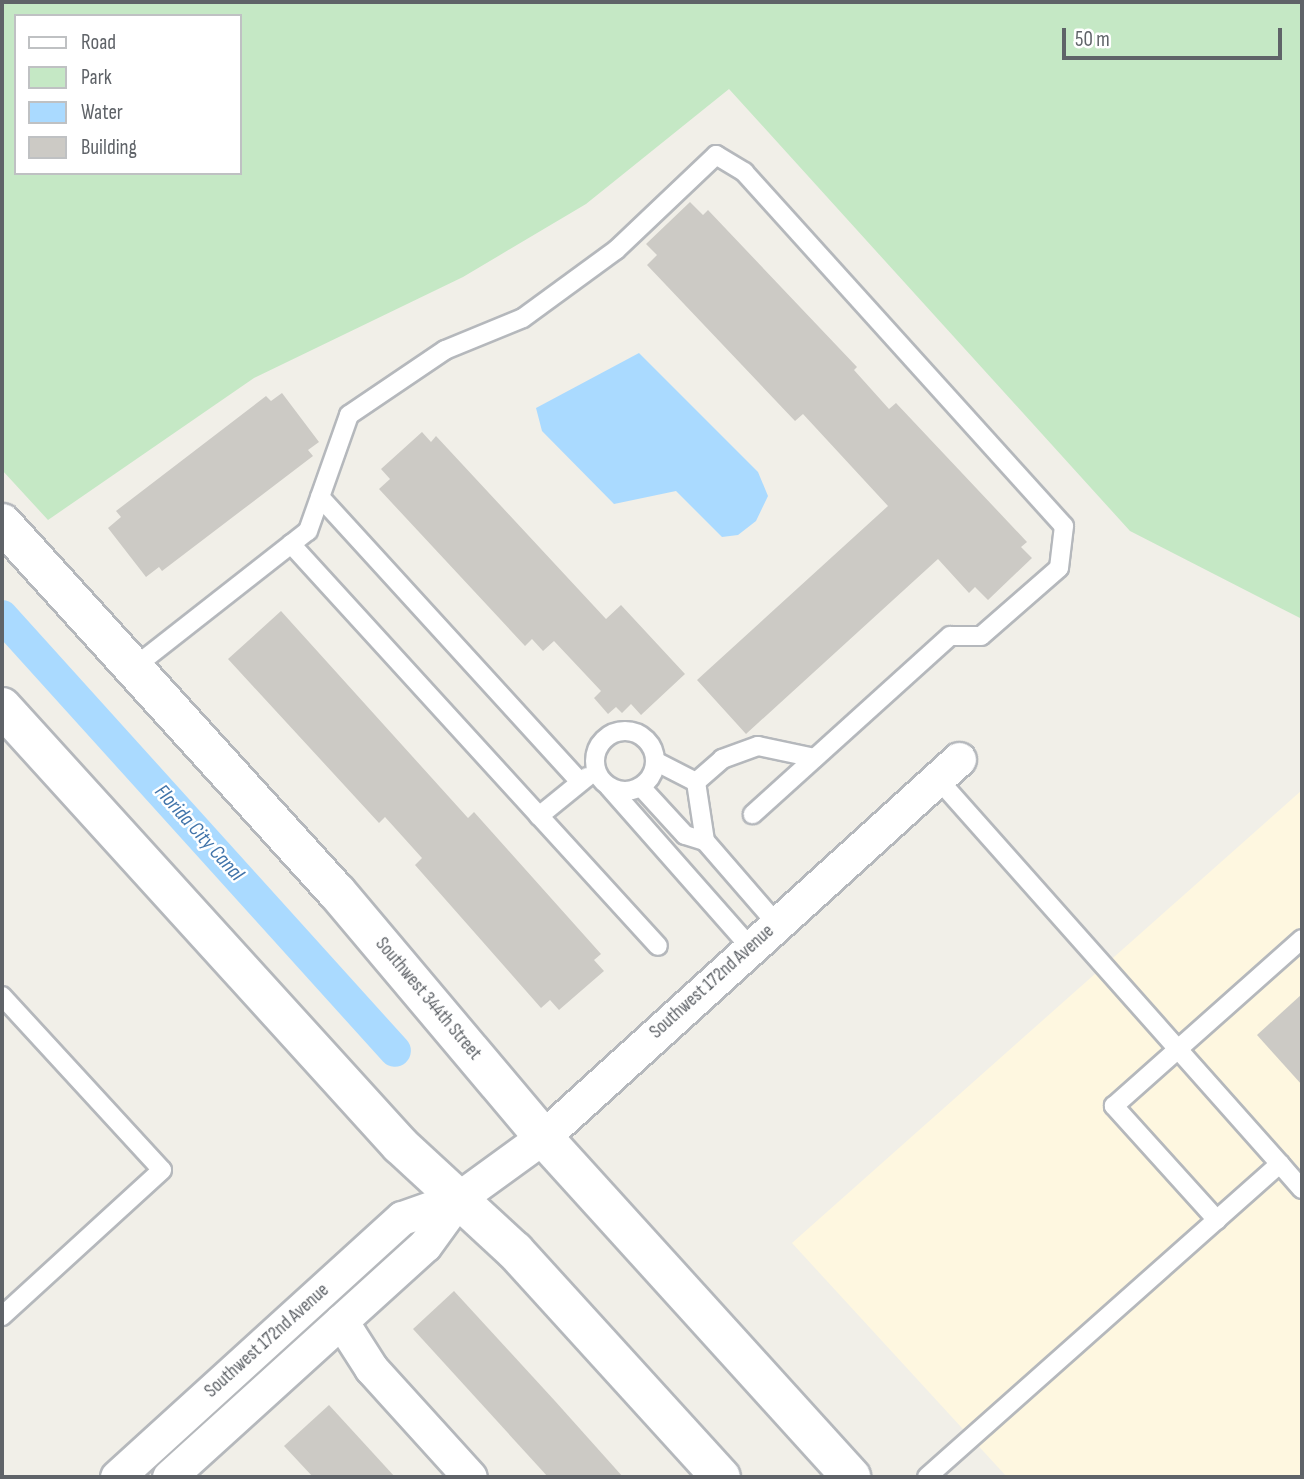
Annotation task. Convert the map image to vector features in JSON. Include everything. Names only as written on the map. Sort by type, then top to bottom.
[{"type":"main road","name":"Southwest 344th Street","points":[[2,523],[337,891],[543,1137],[851,1477]]},
{"type":"main road","points":[[2,707],[400,1145],[515,1251],[721,1477]]},
{"type":"street","name":"Southwest 172nd Avenue","points":[[117,1477],[402,1219],[459,1198],[543,1137],[750,946],[949,769]]},
{"type":"street","name":"Southwest 172nd Avenue","points":[[169,1477],[425,1245],[459,1198]]},
{"type":"street","points":[[341,1321],[370,1368],[470,1477]]},
{"type":"lane","points":[[134,668],[308,531],[349,415],[445,350],[523,318],[616,250],[716,155],[744,172],[1064,526],[1059,568],[981,636],[950,636],[753,814]]},
{"type":"lane","points":[[320,497],[578,780]]},
{"type":"lane","points":[[291,544],[658,946]]},
{"type":"lane","points":[[696,782],[655,761],[642,736],[623,731],[598,745],[596,773],[750,946]]},
{"type":"lane","points":[[696,782],[722,758],[758,746],[815,758]]},
{"type":"lane","points":[[609,788],[625,792],[641,787],[655,761]]},
{"type":"lane","points":[[949,769],[1178,1048],[1302,1189]]},
{"type":"lane","points":[[539,816],[578,780],[596,773]]},
{"type":"lane","points":[[696,782],[705,841]]},
{"type":"lane","points":[[641,787],[683,832],[705,841],[776,923]]},
{"type":"lane","points":[[663,849],[683,832]]},
{"type":"lane","points":[[1217,1220],[1114,1106],[1302,939]]},
{"type":"lane","points":[[2,996],[162,1170],[2,1316]]},
{"type":"lane","points":[[928,1477],[1280,1164]]},
{"type":"shaded area","points":[[1302,790],[1302,1477],[1007,1477],[792,1243]]},
{"type":"green space","points":[[2,2],[1302,2],[1302,619],[1130,531],[729,89],[586,204],[463,277],[254,378],[48,520],[2,470]]},
{"type":"water","points":[[639,353],[758,472],[768,496],[756,521],[738,535],[722,537],[676,491],[614,504],[542,431],[536,408]]},
{"type":"building","points":[[690,202],[703,215],[708,210],[857,367],[854,370],[889,409],[896,403],[1027,542],[1021,547],[1032,558],[988,600],[975,587],[969,593],[938,559],[746,734],[697,680],[888,506],[803,414],[795,421],[647,265],[657,255],[646,244]]},
{"type":"building","points":[[282,393],[319,442],[308,450],[313,456],[162,571],[159,567],[146,577],[108,528],[121,517],[116,511],[266,396],[271,401]]},
{"type":"building","points":[[422,432],[431,442],[436,436],[606,619],[621,605],[685,674],[641,715],[631,704],[622,713],[616,707],[608,714],[594,698],[601,691],[554,641],[543,651],[532,639],[525,646],[379,489],[390,479],[381,469]]},
{"type":"building","points":[[281,611],[468,818],[474,812],[601,954],[594,960],[604,971],[559,1010],[550,1000],[541,1008],[415,865],[422,858],[385,817],[379,823],[228,659]]},
{"type":"building","points":[[1302,994],[1302,1085],[1257,1035]]},
{"type":"building","points":[[454,1291],[623,1477],[548,1477],[413,1329]]},
{"type":"building","points":[[329,1405],[395,1477],[313,1477],[284,1446]]},
{"type":"waterway","name":"Florida City Canal","points":[[2,616],[395,1051]]}]
